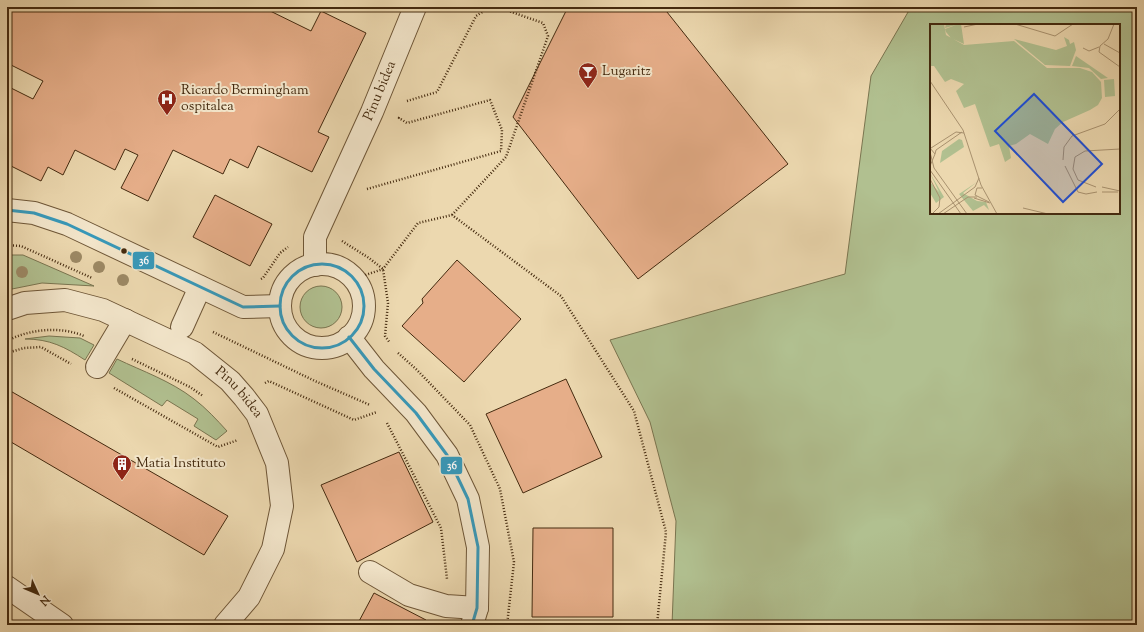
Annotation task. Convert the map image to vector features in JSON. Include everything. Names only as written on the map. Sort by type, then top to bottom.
[{"type":"street","name":"Pinu bidea","points":[[315,264],[315,237],[372,112],[414,7]]},
{"type":"street","points":[[7,210],[34,212],[67,224],[242,307],[280,306]]},
{"type":"street","points":[[315,264],[329,264],[342,269],[354,279],[362,292],[364,303],[362,318],[355,333],[342,343],[331,347],[316,348],[307,346],[294,338],[285,327],[280,314],[280,306],[282,293],[287,282],[296,273],[315,264]]},
{"type":"street","points":[[182,327],[200,287]]},
{"type":"street","name":"Pinu bidea","points":[[7,310],[25,303],[65,300],[103,310],[195,353],[230,381],[257,414],[277,463],[282,506],[273,549],[249,597],[225,625]]},
{"type":"street","points":[[97,367],[125,320]]},
{"type":"street","points":[[349,337],[374,370],[416,413],[447,455],[468,499],[478,547],[475,616],[409,595],[370,572]]},
{"type":"street","points":[[7,587],[62,625]]},
{"type":"path","points":[[404,106],[407,101],[437,92],[476,16],[490,7]]},
{"type":"path","points":[[354,279],[382,269],[418,223],[452,215],[506,157],[548,36],[543,23],[497,7]]},
{"type":"path","points":[[366,190],[501,151],[502,130],[490,100],[407,123],[399,118],[402,112]]},
{"type":"path","points":[[452,215],[561,296],[634,411],[666,532],[657,625]]},
{"type":"path","points":[[340,235],[342,241]]},
{"type":"path","points":[[7,341],[17,335],[52,329],[79,334],[190,387],[205,397]]},
{"type":"path","points":[[7,353],[24,348],[41,347],[75,366]]},
{"type":"path","points":[[260,386],[269,381],[354,420],[382,410]]},
{"type":"path","points":[[109,385],[218,447],[243,439]]},
{"type":"path","points":[[387,422],[441,528],[447,579],[446,606]]},
{"type":"green space","points":[[911,7],[1137,7],[1137,625],[672,625],[676,521],[650,422],[610,340],[845,274],[871,76]]},
{"type":"green space","points":[[7,255],[23,255],[94,286],[42,283],[7,290]]},
{"type":"green space","points":[[321,286],[336,292],[342,307],[336,322],[321,328],[306,322],[300,307],[306,292]]},
{"type":"green space","points":[[49,336],[80,338],[94,345],[85,360],[71,351],[50,342],[25,339]]},
{"type":"green space","points":[[117,359],[176,387],[203,406],[227,431],[216,440],[194,426],[198,419],[167,400],[162,406],[109,373]]},
{"type":"building","name":"Ricardo Bermingham ospitalea","points":[[7,7],[262,7],[311,31],[321,11],[366,33],[318,132],[329,137],[312,172],[258,146],[248,168],[230,159],[223,174],[173,150],[148,201],[121,188],[138,155],[125,149],[115,170],[75,150],[63,175],[48,167],[41,181],[7,164],[7,86],[33,99],[43,81],[7,63]]},
{"type":"building","points":[[568,7],[663,7],[788,164],[638,279],[513,117]]},
{"type":"building","points":[[215,195],[272,224],[250,266],[193,237]]},
{"type":"building","points":[[457,260],[521,319],[464,382],[402,326],[423,303],[422,299]]},
{"type":"building","points":[[566,379],[602,457],[523,493],[486,414]]},
{"type":"building","name":"Matia Instituto","points":[[7,389],[228,516],[204,555],[11,442],[7,445]]},
{"type":"building","points":[[399,452],[433,522],[357,562],[321,485]]},
{"type":"building","points":[[533,528],[613,528],[613,617],[532,617]]},
{"type":"building","points":[[374,593],[426,620],[424,625],[357,625]]},
{"type":"building","points":[[7,619],[15,625],[7,625]]},
{"type":"transit line","name":"36","points":[[7,210],[34,213],[67,224],[243,307],[280,306]]},
{"type":"transit line","name":"36","points":[[322,264],[338,267],[345,271],[357,283],[361,290],[364,306],[361,322],[357,329],[345,341],[338,345],[322,348],[306,345],[299,341],[287,329],[283,322],[280,306],[283,290],[287,283],[299,271],[306,267],[322,264]]},
{"type":"transit line","name":"36","points":[[349,337],[374,369],[416,413],[447,455],[468,499],[478,547],[477,608],[472,625]]},
{"type":"place","name":"Lugaritz","points":[[588,89]]},
{"type":"place","name":"Ricardo Bermingham ospitalea","points":[[167,116]]},
{"type":"place","name":"Matia Instituto","points":[[122,481]]}]
